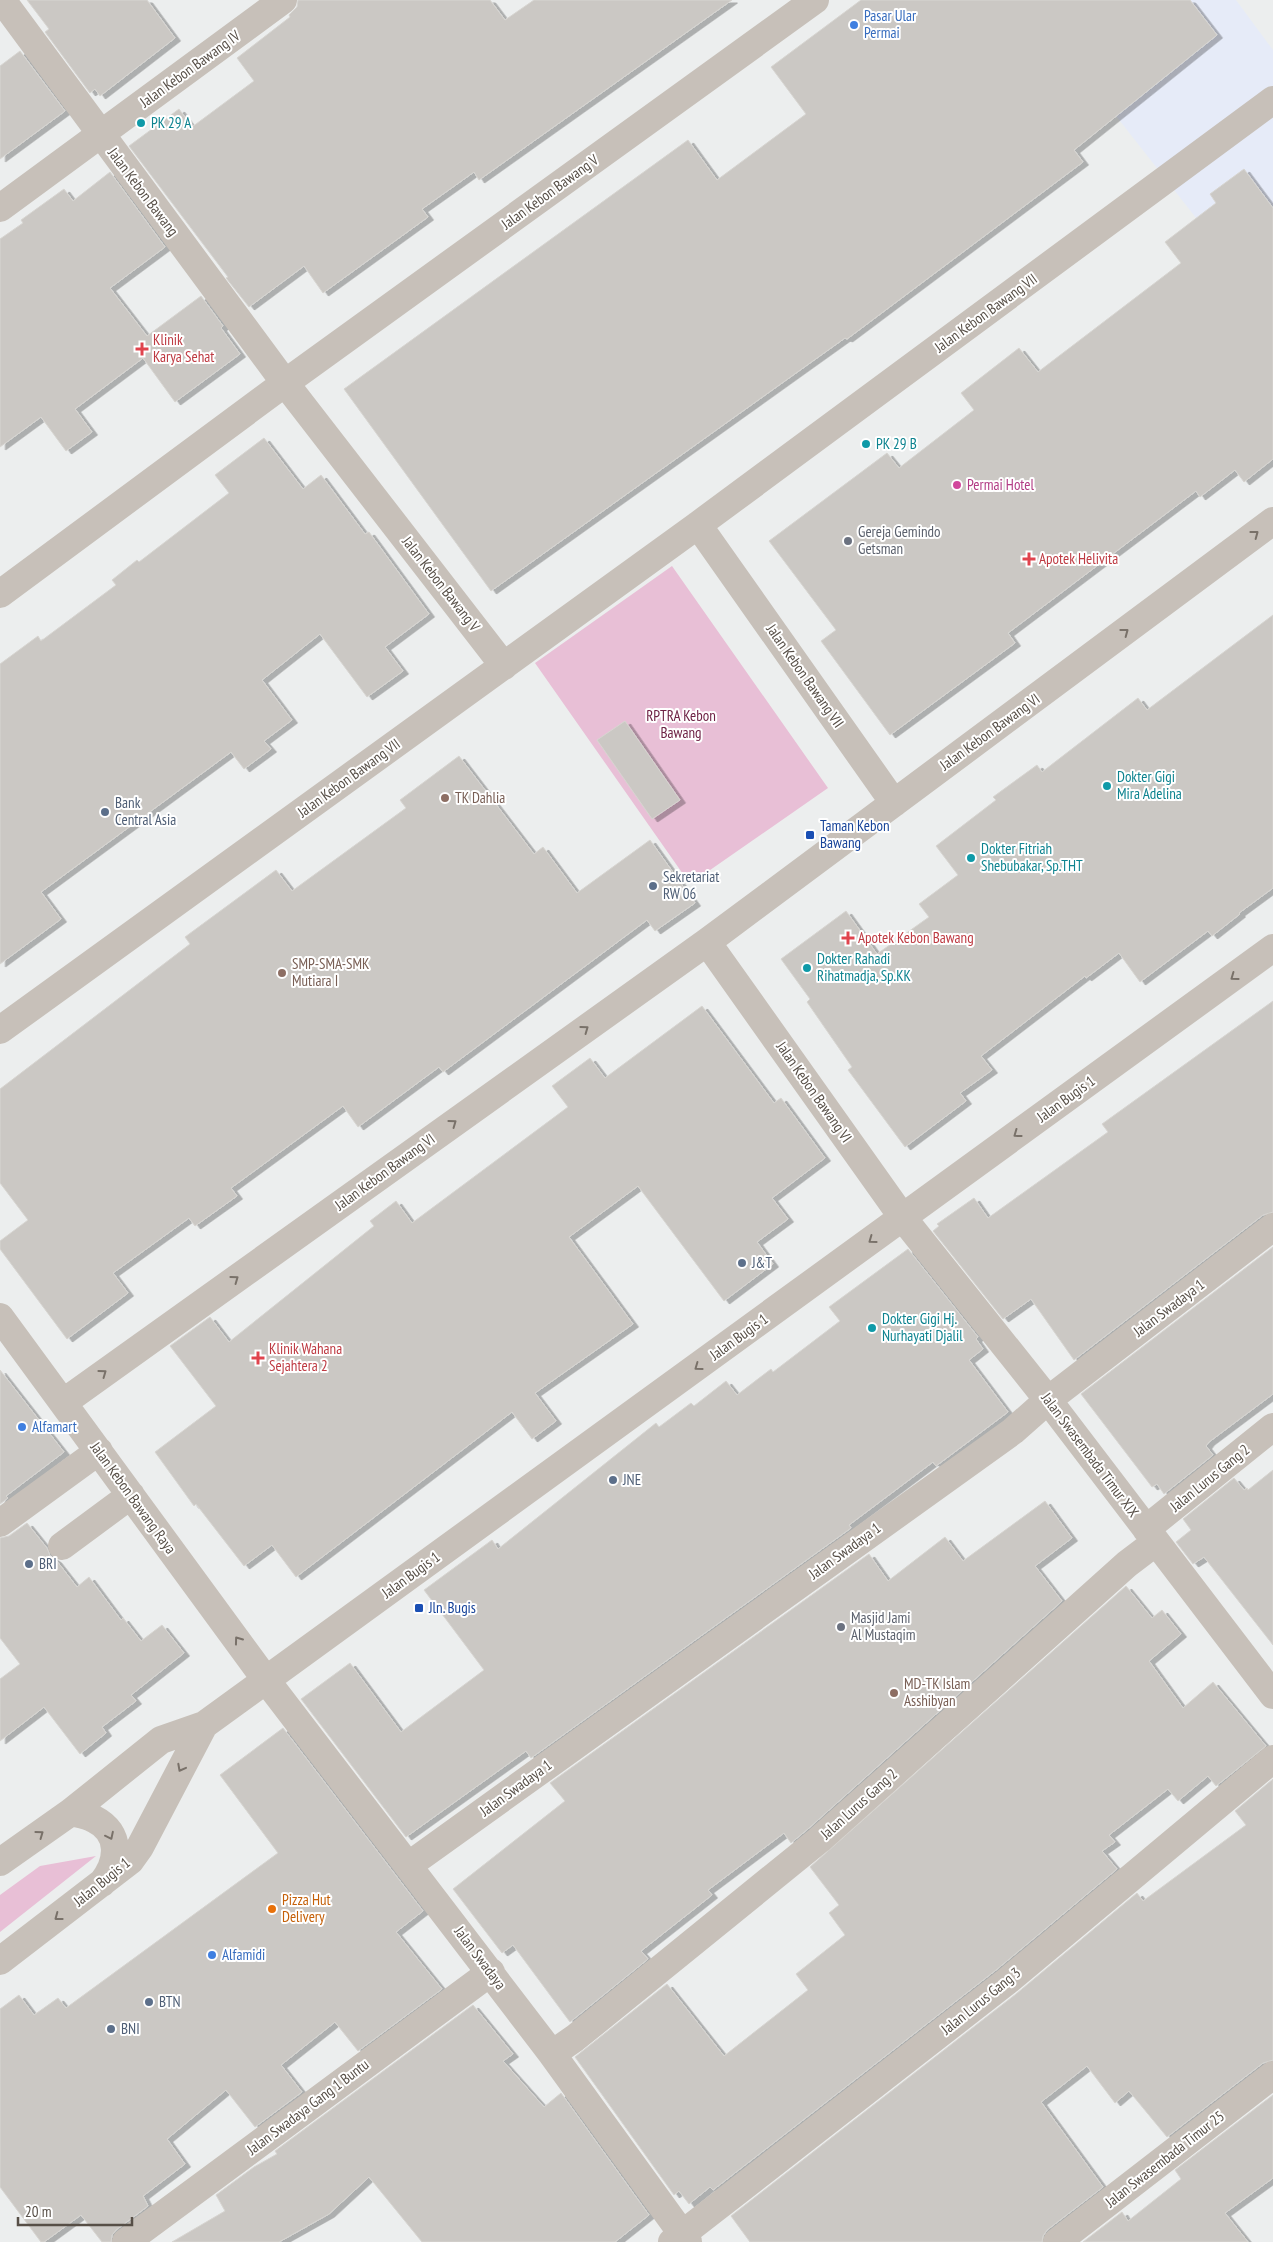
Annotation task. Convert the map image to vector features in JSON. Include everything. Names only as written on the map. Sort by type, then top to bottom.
[{"type":"street","name":"Jalan Kebon Bawang","points":[[2,0],[100,136],[285,383]]},
{"type":"street","name":"Jalan Kebon Bawang IV","points":[[0,208],[284,0]]},
{"type":"street","name":"Jalan Kebon Bawang V","points":[[0,594],[285,383],[816,0]]},
{"type":"street","name":"Jalan Kebon Bawang VII","points":[[0,1030],[698,525],[1273,100]]},
{"type":"street","name":"Jalan Kebon Bawang V","points":[[285,383],[504,666]]},
{"type":"street","name":"Jalan Kebon Bawang VI","points":[[64,1402],[707,942],[1273,521]]},
{"type":"street","name":"Jalan Kebon Bawang VII","points":[[698,525],[894,803]]},
{"type":"street","name":"Jalan Kebon Bawang VI","points":[[707,942],[903,1218]]},
{"type":"street","name":"Jalan Bugis 1","points":[[0,1862],[71,1812],[161,1740],[204,1725],[1273,948]]},
{"type":"street","name":"Jalan Swasembada Timur XIX","points":[[903,1218],[1048,1400],[1273,1695]]},
{"type":"street","name":"Jalan Swadaya 1","points":[[409,1865],[1013,1431],[1048,1400],[1273,1227]]},
{"type":"street","name":"Jalan Kebon Bawang Raya","points":[[0,1317],[266,1680]]},
{"type":"street","name":"Jalan Lurus Gang 2","points":[[552,2054],[575,2038],[819,1840],[1127,1564],[1151,1535],[1273,1428]]},
{"type":"street","points":[[0,1523],[99,1451]]},
{"type":"street","points":[[62,1546],[131,1495]]},
{"type":"street","name":"Jalan Swadaya","points":[[266,1680],[552,2054],[681,2239]]},
{"type":"street","name":"Jalan Bugis 1","points":[[0,1961],[130,1862],[140,1847],[204,1725]]},
{"type":"street","name":"Jalan Lurus Gang 3","points":[[681,2239],[1006,1982],[1273,1759]]},
{"type":"street","points":[[71,1812],[93,1818],[105,1827],[114,1840],[115,1856],[112,1871],[102,1884]]},
{"type":"street","name":"Jalan Swadaya Gang 1 Buntu","points":[[126,2242],[491,1972]]},
{"type":"street","name":"Jalan Swasembada Timur 25","points":[[1058,2242],[1273,2075]]},
{"type":"shaded area","points":[[1025,0],[1236,0],[1273,50],[1273,316]]},
{"type":"green space","name":"RPTRA Kebon Bawang","points":[[672,566],[828,788],[690,884],[535,663]]},
{"type":"green space","points":[[96,1856],[0,1932],[0,1895],[40,1866]]},
{"type":"building","points":[[27,0],[147,0],[175,38],[100,96],[95,89],[90,93],[45,32],[49,29]]},
{"type":"building","points":[[298,0],[490,0],[505,20],[534,0],[732,0],[479,180],[474,172],[422,209],[428,217],[323,293],[304,266],[249,307],[129,146],[179,109],[192,127],[254,81],[237,58],[290,17],[289,15],[297,7]]},
{"type":"building","points":[[861,0],[1190,0],[1217,35],[1074,150],[1083,162],[847,339],[845,338],[491,591],[344,389],[688,140],[717,180],[806,114],[771,67]]},
{"type":"building","points":[[20,51],[65,111],[0,159],[0,66]]},
{"type":"building","points":[[1244,169],[1273,208],[1273,459],[1244,482],[1235,470],[1200,497],[1196,491],[1008,633],[1015,643],[890,735],[821,641],[836,630],[769,541],[887,453],[899,468],[974,410],[961,393],[1019,348],[1038,372],[1181,263],[1165,242],[1216,203],[1210,194]]},
{"type":"building","points":[[110,172],[165,247],[110,288],[147,336],[201,296],[223,326],[221,328],[240,354],[175,402],[143,358],[75,409],[92,432],[66,451],[41,417],[0,447],[0,239],[23,223],[21,220],[64,189],[73,201]]},
{"type":"building","points":[[264,438],[303,489],[321,475],[365,534],[369,532],[429,614],[385,647],[403,671],[367,697],[320,634],[262,680],[292,720],[264,741],[271,749],[244,769],[231,752],[41,892],[61,919],[0,964],[0,664],[38,636],[41,641],[116,585],[112,580],[137,560],[139,562],[229,493],[215,475]]},
{"type":"building","points":[[1273,615],[1273,888],[1212,936],[1208,931],[1140,982],[1119,953],[1086,978],[1085,976],[981,1056],[992,1070],[960,1093],[966,1101],[905,1147],[848,1070],[852,1067],[807,1002],[810,999],[781,959],[846,911],[877,954],[929,917],[919,904],[958,875],[936,846],[996,800],[993,797],[1037,765],[1042,772],[1138,698],[1147,710]]},
{"type":"building","points":[[625,721],[680,800],[652,819],[597,740]]},
{"type":"building","points":[[459,756],[534,854],[543,847],[577,893],[650,840],[695,903],[655,931],[647,920],[443,1072],[439,1067],[358,1127],[343,1106],[231,1188],[237,1196],[195,1226],[189,1218],[113,1273],[128,1293],[67,1339],[0,1249],[0,1241],[28,1220],[0,1183],[0,1089],[190,944],[185,937],[276,870],[292,891],[406,808],[400,800]]},
{"type":"building","points":[[1273,1001],[1273,1212],[1263,1215],[1074,1360],[1031,1299],[1003,1319],[933,1231],[939,1226],[937,1224],[974,1198],[988,1218],[1108,1132],[1102,1124]]},
{"type":"building","points":[[702,1006],[774,1103],[781,1098],[825,1158],[772,1198],[788,1219],[757,1242],[773,1264],[724,1301],[638,1186],[569,1237],[633,1324],[535,1393],[556,1421],[532,1439],[512,1412],[296,1577],[272,1545],[244,1566],[196,1504],[194,1506],[155,1452],[216,1406],[170,1346],[210,1317],[229,1342],[374,1226],[370,1221],[396,1201],[412,1223],[568,1107],[552,1086],[590,1058],[605,1078]]},
{"type":"building","points":[[1273,1247],[1273,1394],[1209,1442],[1206,1446],[1213,1455],[1164,1494],[1157,1484],[1152,1487],[1081,1394]]},
{"type":"building","points":[[908,1249],[978,1337],[976,1339],[983,1349],[969,1360],[1008,1412],[936,1466],[933,1462],[849,1525],[851,1528],[531,1758],[526,1751],[406,1837],[301,1699],[350,1663],[401,1732],[484,1670],[424,1590],[492,1540],[498,1549],[656,1423],[659,1427],[691,1403],[694,1406],[726,1381],[737,1395],[771,1369],[773,1372],[840,1321],[829,1307]]},
{"type":"building","name":"Alfamart","points":[[0,1370],[64,1452],[6,1496],[8,1498],[0,1504]]},
{"type":"building","points":[[1273,1470],[1273,1645],[1204,1557],[1193,1564],[1176,1542],[1191,1530],[1183,1519],[1234,1478],[1244,1490],[1247,1488],[1248,1490]]},
{"type":"building","points":[[1045,1501],[1072,1538],[1035,1566],[1062,1601],[791,1843],[784,1833],[708,1890],[712,1895],[641,1951],[648,1959],[570,2022],[513,1945],[502,1953],[453,1889],[565,1801],[550,1783],[869,1554],[888,1581],[945,1537],[963,1561]]},
{"type":"building","points":[[27,1523],[47,1548],[50,1556],[56,1560],[77,1587],[89,1577],[121,1620],[123,1618],[141,1641],[162,1625],[184,1653],[131,1695],[136,1701],[102,1727],[106,1733],[80,1754],[44,1707],[0,1741],[0,1679],[20,1664],[0,1638],[0,1538],[9,1536]]},
{"type":"building","points":[[1126,1586],[1152,1618],[1162,1610],[1181,1634],[1149,1661],[1183,1708],[1213,1682],[1266,1746],[1216,1786],[1208,1776],[1178,1801],[1168,1789],[1109,1835],[1115,1842],[1102,1851],[1117,1869],[996,1970],[713,2190],[710,2187],[689,2204],[679,2191],[674,2195],[575,2057],[667,1984],[724,2056],[808,1990],[796,1974],[845,1935],[829,1913],[839,1905],[810,1867]]},
{"type":"building","points":[[283,1728],[423,1911],[396,1932],[442,1989],[358,2051],[335,2022],[281,2065],[302,2092],[255,2127],[226,2090],[167,2139],[185,2164],[143,2196],[148,2206],[116,2230],[112,2235],[111,2242],[102,2242],[81,2215],[44,2242],[41,2242],[0,2187],[0,2009],[19,1995],[34,2015],[58,1998],[66,2008],[278,1853],[220,1775]]},
{"type":"building","points":[[1273,1779],[1273,2060],[1263,2063],[1167,2137],[1129,2091],[1115,2103],[1087,2066],[1041,2102],[1103,2187],[1047,2230],[1042,2242],[750,2242],[731,2216],[1016,1994],[1137,1893],[1143,1901],[1246,1825],[1235,1811]]},
{"type":"building","points":[[473,2005],[513,2054],[503,2061],[544,2107],[561,2093],[649,2215],[615,2242],[422,2242],[369,2177],[329,2214],[279,2242],[172,2242],[225,2211],[216,2195],[254,2167],[277,2154],[275,2151]]},
{"type":"building","points":[[1273,2095],[1273,2178],[1225,2213],[1248,2242],[1083,2242],[1122,2212],[1128,2221],[1181,2179],[1175,2170]]},
{"type":"place","name":"Pasar Ular Permai","points":[[854,25]]},
{"type":"place","name":"PK 29 A","points":[[141,123]]},
{"type":"place","name":"Klinik Karya Sehat","points":[[142,349]]},
{"type":"place","name":"PK 29 B","points":[[866,444]]},
{"type":"place","name":"Permai Hotel","points":[[957,485]]},
{"type":"place","name":"Gereja Gemindo Getsman","points":[[848,541]]},
{"type":"place","name":"Apotek Helivita","points":[[1029,559]]},
{"type":"place","name":"Dokter Gigi Mira Adelina","points":[[1107,786]]},
{"type":"place","name":"TK Dahlia","points":[[445,798]]},
{"type":"place","name":"Bank Central Asia","points":[[105,812]]},
{"type":"place","name":"Taman Kebon Bawang","points":[[810,835]]},
{"type":"place","name":"Dokter Fitriah Shebubakar, Sp.THT","points":[[971,858]]},
{"type":"place","name":"Sekretariat RW 06","points":[[653,886]]},
{"type":"place","name":"Apotek Kebon Bawang","points":[[848,938]]},
{"type":"place","name":"Dokter Rahadi Rihatmadja, Sp.KK","points":[[807,968]]},
{"type":"place","name":"SMP-SMA-SMK Mutiara I","points":[[282,973]]},
{"type":"place","name":"J&T","points":[[742,1263]]},
{"type":"place","name":"Dokter Gigi Hj. Nurhayati Djalil","points":[[872,1328]]},
{"type":"place","name":"Klinik Wahana Sejahtera 2","points":[[258,1358]]},
{"type":"place","name":"Alfamart","points":[[22,1427]]},
{"type":"place","name":"JNE","points":[[613,1480]]},
{"type":"place","name":"BRI","points":[[29,1564]]},
{"type":"place","name":"Jln. Bugis","points":[[419,1608]]},
{"type":"place","name":"Masjid Jami Al Mustaqim","points":[[841,1627]]},
{"type":"place","name":"MD-TK Islam Asshibyan","points":[[894,1693]]},
{"type":"place","name":"Pizza Hut Delivery","points":[[272,1909]]},
{"type":"place","name":"Alfamidi","points":[[212,1955]]},
{"type":"place","name":"BTN","points":[[149,2002]]},
{"type":"place","name":"BNI","points":[[111,2029]]}]
